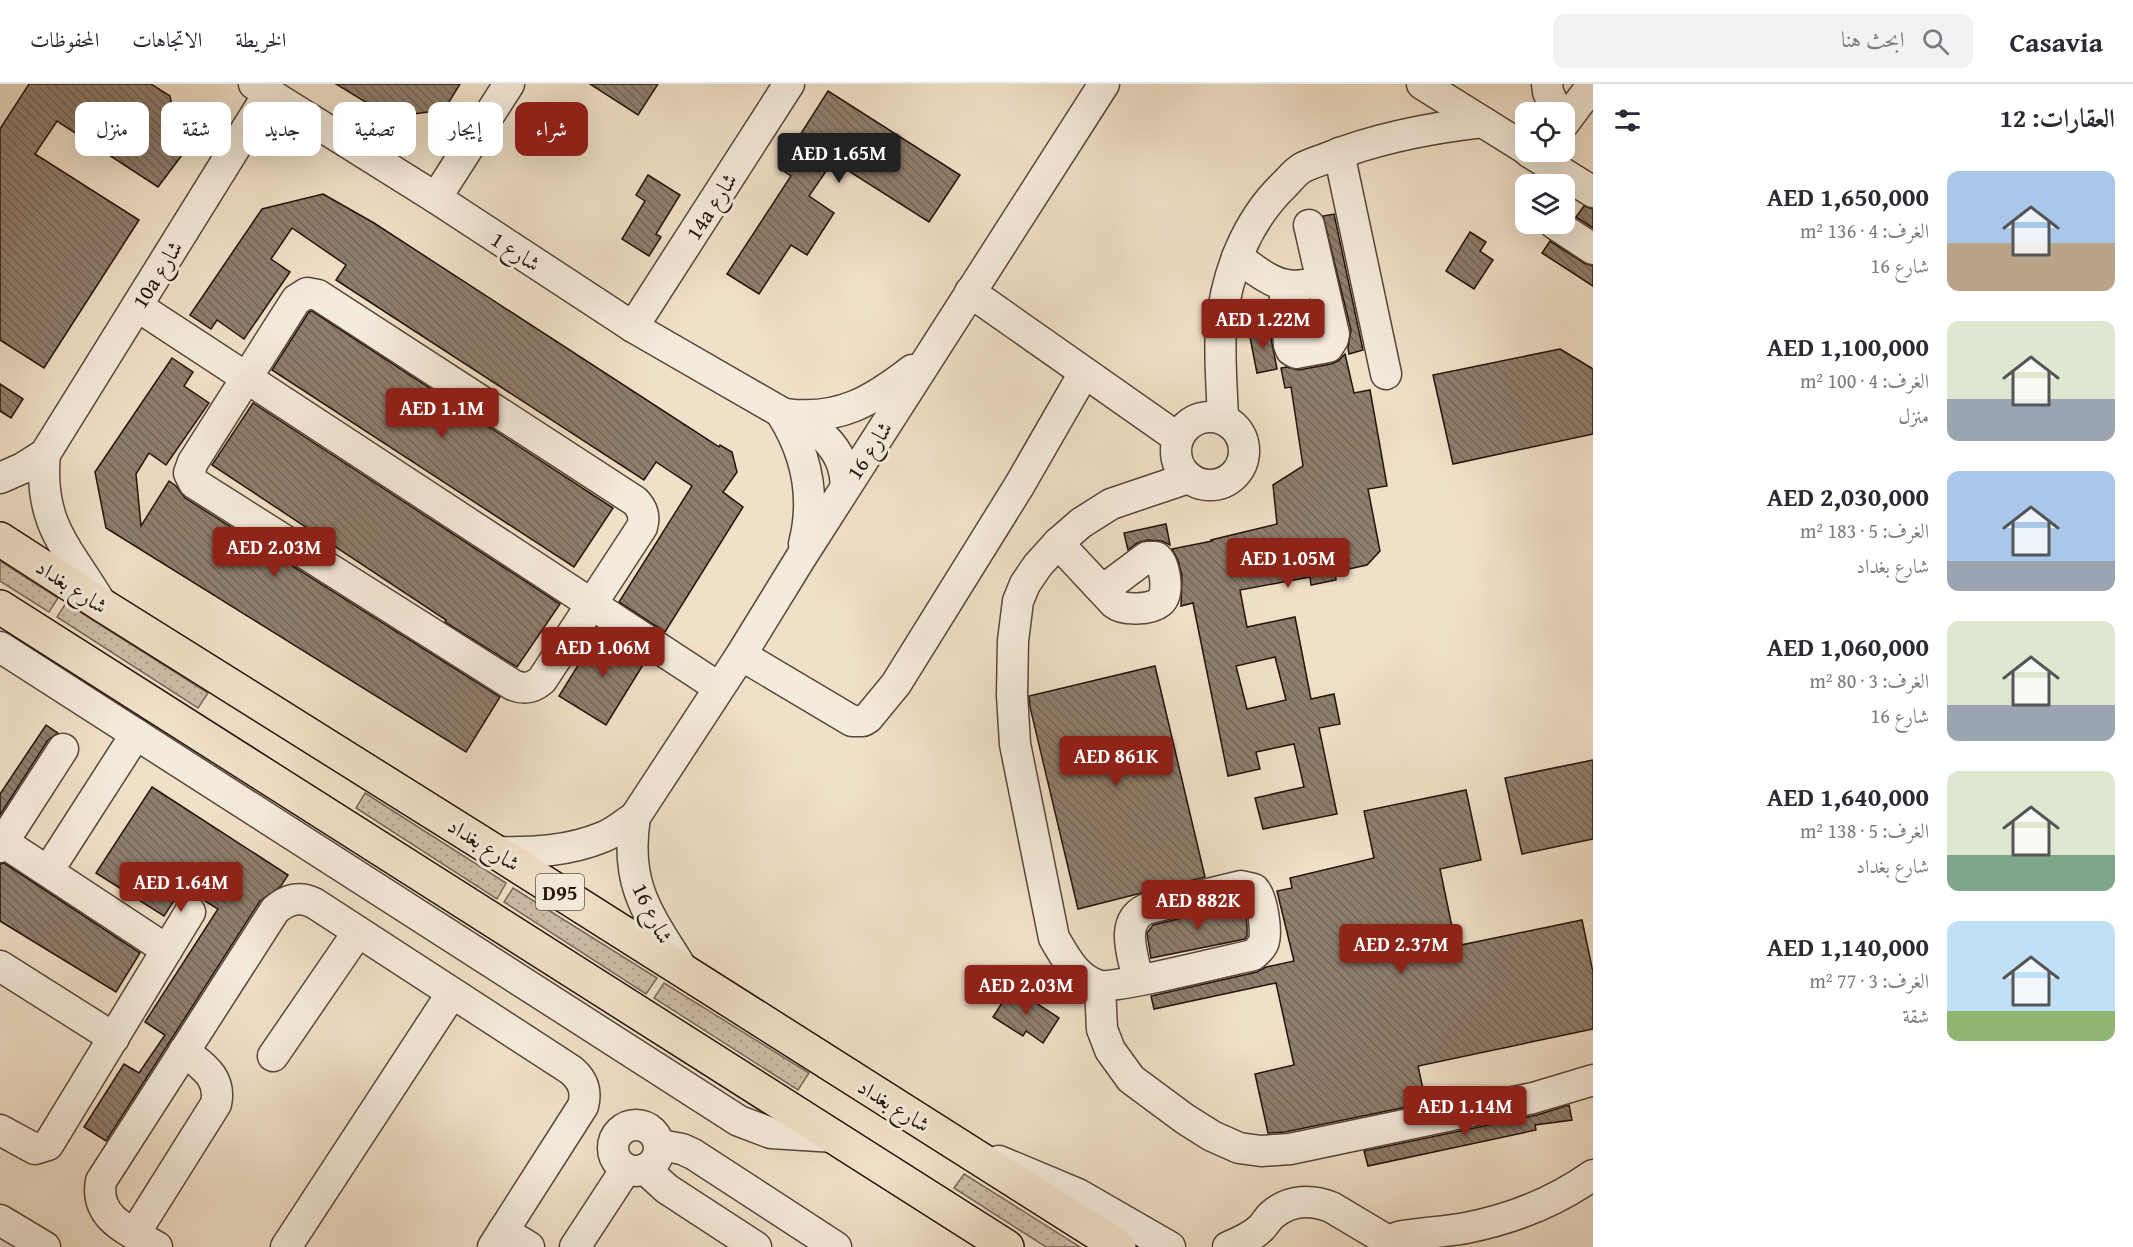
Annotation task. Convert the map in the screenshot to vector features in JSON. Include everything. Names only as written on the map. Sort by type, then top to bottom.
[{"type":"main road","name":"شارع بغداد","points":[[0,539],[1119,1247]]},
{"type":"main road","name":"D95","points":[[0,608],[1007,1247]]},
{"type":"street","points":[[436,198],[509,84]]},
{"type":"street","name":"14a شارع","points":[[633,327],[789,84]]},
{"type":"street","name":"شارع 16","points":[[496,852],[524,853],[579,845],[605,836],[634,817],[741,655],[1104,84]]},
{"type":"street","points":[[1422,84],[1515,145]]},
{"type":"street","points":[[1547,84],[1552,102]]},
{"type":"street","points":[[1575,109],[1593,84]]},
{"type":"street","name":"شارع 1","points":[[262,89],[436,198],[633,327],[824,437],[841,459],[846,487]]},
{"type":"street","name":"10a شارع","points":[[0,478],[23,468],[45,454],[137,306],[262,89]]},
{"type":"street","points":[[1223,419],[1221,329],[1226,292],[1237,257],[1253,224],[1274,194],[1300,169],[1339,153],[1413,132],[1483,122]]},
{"type":"street","points":[[1339,153],[1386,374]]},
{"type":"street","points":[[1540,162],[1593,192]]},
{"type":"street","points":[[1284,286],[1291,350],[1296,353],[1328,347],[1333,339],[1309,225]]},
{"type":"street","points":[[1570,234],[1593,249]]},
{"type":"street","points":[[1237,257],[1275,283],[1284,286],[1322,281]]},
{"type":"street","points":[[970,292],[1178,438]]},
{"type":"street","points":[[313,293],[635,501],[643,513],[642,527],[591,604],[542,680],[529,688],[521,688],[198,487],[191,478],[190,467],[296,300],[313,293]]},
{"type":"street","points":[[137,306],[718,687]]},
{"type":"street","name":"شارع 1","points":[[780,413],[816,416],[851,408],[882,393],[928,359]]},
{"type":"street","points":[[741,655],[852,721],[863,721],[868,718],[896,684],[1019,486],[1084,372]]},
{"type":"street","points":[[780,413],[798,445],[808,479],[809,515],[800,559]]},
{"type":"street","points":[[1212,416],[1223,419],[1235,427],[1243,439],[1245,454],[1240,468],[1230,479],[1217,485],[1202,484],[1188,478],[1179,467],[1176,453],[1178,438],[1191,422],[1201,417],[1212,416]]},
{"type":"street","points":[[45,454],[44,495],[49,515],[57,536],[102,605]]},
{"type":"street","points":[[1138,980],[1129,928],[1138,913],[1146,909],[1241,886],[1248,886],[1258,893],[1261,899],[1265,937],[1252,955],[1138,980],[1100,987],[1083,979],[1070,965],[1054,938],[1015,744],[1012,695],[1014,632],[1018,601],[1025,584],[1058,543],[1081,523],[1111,504],[1188,478]]},
{"type":"street","points":[[1058,543],[1103,590]]},
{"type":"street","points":[[0,647],[739,1120],[771,1133],[835,1137]]},
{"type":"street","points":[[48,871],[136,734]]},
{"type":"street","points":[[63,749],[2,844],[48,871],[167,950]]},
{"type":"street","name":"شارع 16","points":[[634,817],[631,842],[632,867],[638,891],[649,914],[683,970]]},
{"type":"street","points":[[184,1052],[211,1073],[218,1090],[216,1104],[146,1240],[110,1218],[100,1201],[101,1182],[184,1052],[275,910],[282,903],[291,899],[307,900],[571,1070],[582,1081],[583,1106],[498,1239],[529,1247]]},
{"type":"street","points":[[0,1130],[34,1149],[48,1145],[190,912]]},
{"type":"street","points":[[273,1056],[358,933]]},
{"type":"street","points":[[0,966],[114,1038]]},
{"type":"street","points":[[1100,987],[1102,1029],[1110,1050],[1131,1079],[1185,1119],[1212,1136],[1239,1148],[1261,1151],[1290,1149],[1533,1098],[1593,1080]]},
{"type":"street","points":[[286,1247],[452,993]]},
{"type":"street","points":[[575,1247],[644,1161],[682,1149],[836,1247]]},
{"type":"street","points":[[970,1153],[1025,1171],[1078,1194],[1170,1247]]},
{"type":"street","points":[[644,1161],[667,1189],[756,1247]]},
{"type":"street","points":[[1228,1247],[1246,1238],[1258,1237],[1276,1212],[1284,1207],[1304,1202],[1331,1207],[1394,1245],[1398,1237],[1466,1228],[1523,1212],[1551,1200],[1593,1175]]},
{"type":"street","points":[[0,1220],[45,1247]]},
{"type":"shaded area","points":[[0,561],[58,598],[49,612],[0,581]]},
{"type":"shaded area","points":[[66,603],[208,693],[198,708],[57,617]]},
{"type":"shaded area","points":[[365,793],[506,883],[497,899],[356,808]]},
{"type":"shaded area","points":[[513,888],[657,978],[646,994],[504,902]]},
{"type":"shaded area","points":[[664,983],[809,1073],[798,1090],[654,998]]},
{"type":"shaded area","points":[[964,1174],[1080,1247],[1046,1247],[954,1188]]},
{"type":"building","points":[[29,84],[151,84],[170,96],[171,102],[161,102],[161,156],[181,156],[158,187],[111,156],[149,156],[149,102],[75,102],[75,133],[57,121],[35,154],[139,220],[44,368],[0,340],[0,129]]},
{"type":"building","points":[[336,84],[460,84],[449,102],[428,102],[428,112],[416,114],[416,102],[365,102]]},
{"type":"building","points":[[590,84],[658,84],[638,115]]},
{"type":"building","points":[[828,91],[960,175],[929,222],[833,161],[809,196],[834,213],[807,255],[791,245],[759,294],[727,274],[791,176],[779,168]]},
{"type":"building","points":[[648,175],[680,195],[656,234],[661,237],[649,256],[622,239],[645,201],[636,195]]},
{"type":"building","points":[[323,194],[374,223],[719,447],[720,445],[732,452],[737,472],[723,492],[743,507],[665,632],[619,602],[692,486],[656,462],[644,480],[336,280],[346,265],[292,228],[271,259],[290,272],[244,339],[217,320],[211,329],[190,315],[262,209]]},
{"type":"building","points":[[1584,206],[1593,209],[1593,228],[1576,217]]},
{"type":"building","points":[[1334,214],[1363,350],[1349,354],[1351,330],[1323,216]]},
{"type":"building","points":[[1470,232],[1486,242],[1480,251],[1493,260],[1474,289],[1446,271]]},
{"type":"building","points":[[1550,241],[1584,263],[1593,266],[1593,286],[1542,253]]},
{"type":"building","points":[[312,311],[613,508],[574,567],[272,370],[309,312]]},
{"type":"building","points":[[1269,328],[1277,369],[1257,373],[1249,332]]},
{"type":"building","points":[[1560,349],[1593,369],[1593,434],[1453,464],[1433,375]]},
{"type":"building","points":[[1345,354],[1354,393],[1370,390],[1387,486],[1368,489],[1380,551],[1367,565],[1335,572],[1336,580],[1311,585],[1310,577],[1240,590],[1247,627],[1295,617],[1311,699],[1334,694],[1340,724],[1319,728],[1337,814],[1263,829],[1255,798],[1304,787],[1294,744],[1256,752],[1260,769],[1228,776],[1193,603],[1181,606],[1182,576],[1178,560],[1172,549],[1277,524],[1273,485],[1303,466],[1291,387],[1285,388],[1281,368],[1299,370],[1338,361]],"holes":[[[1275,657],[1286,700],[1247,709],[1236,666]]]},
{"type":"building","points":[[172,358],[193,372],[184,386],[209,403],[166,465],[149,453],[136,474],[141,526],[169,481],[185,498],[500,697],[466,752],[106,528],[95,472]]},
{"type":"building","points":[[0,384],[23,399],[11,418],[0,411]]},
{"type":"building","points":[[253,403],[560,604],[517,667],[445,622],[446,620],[212,465]]},
{"type":"building","points":[[1166,524],[1170,545],[1162,541],[1147,540],[1137,543],[1128,550],[1124,533]]},
{"type":"building","points":[[600,630],[646,660],[606,725],[559,696]]},
{"type":"building","points":[[1155,666],[1205,877],[1078,909],[1029,696]]},
{"type":"building","points":[[46,725],[58,733],[48,740],[0,815],[0,794]]},
{"type":"building","points":[[1593,760],[1593,839],[1522,854],[1505,778]]},
{"type":"building","points":[[152,787],[288,875],[281,886],[260,901],[106,1141],[84,1127],[124,1064],[139,1073],[165,1035],[145,1022],[218,909],[183,887],[164,916],[96,873]]},
{"type":"building","points":[[1466,790],[1481,860],[1440,869],[1456,946],[1582,920],[1593,972],[1593,1029],[1418,1066],[1426,1103],[1285,1132],[1268,1133],[1255,1074],[1294,1065],[1276,983],[1154,1009],[1151,996],[1257,972],[1266,967],[1294,961],[1277,891],[1292,888],[1290,878],[1374,858],[1364,811]]},
{"type":"building","points":[[4,863],[140,953],[116,992],[0,921],[0,864]]},
{"type":"building","points":[[1241,904],[1245,911],[1247,925],[1245,939],[1151,958],[1147,933],[1153,925]]},
{"type":"building","points":[[1012,987],[1059,1018],[1043,1043],[1026,1031],[1023,1036],[993,1017]]},
{"type":"building","points":[[1569,1105],[1572,1120],[1535,1125],[1536,1130],[1368,1166],[1364,1151],[1537,1115]]}]
